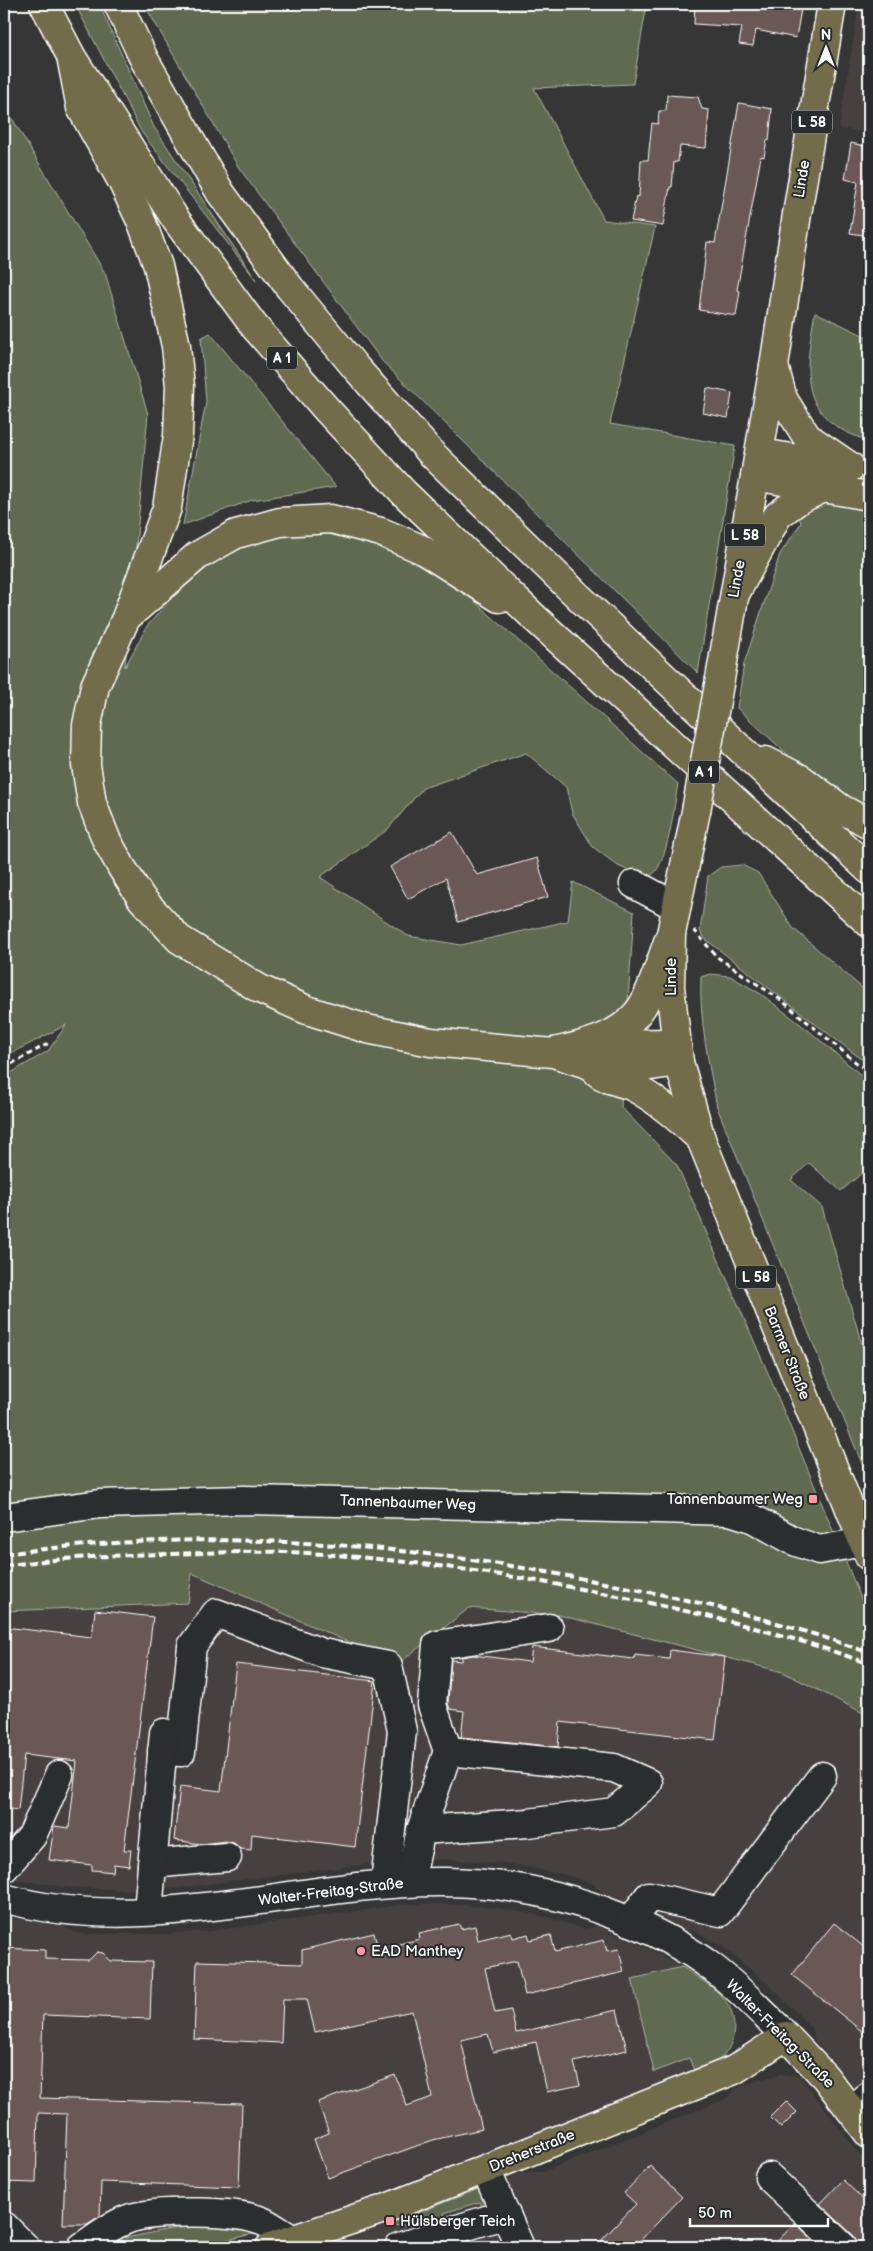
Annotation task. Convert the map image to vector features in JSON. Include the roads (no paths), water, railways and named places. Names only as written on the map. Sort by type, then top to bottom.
[{"type":"main road","name":"A 1","points":[[44,4],[71,56],[176,220],[254,326],[328,411],[404,493],[538,622],[869,923]]},
{"type":"main road","points":[[118,4],[144,59],[220,192],[290,288],[356,368],[432,454],[869,870]]},
{"type":"main road","name":"Linde","points":[[698,1131],[677,1053],[670,987],[682,932],[675,906],[696,811],[735,594],[832,4]]},
{"type":"main road","points":[[71,56],[80,108],[123,183],[142,223],[158,266],[176,346],[179,378],[178,435],[166,508],[126,618],[95,686],[87,725],[86,765],[92,803],[106,840],[142,899],[179,939],[260,989],[307,1010],[366,1028],[432,1042],[553,1053],[677,1053]]},
{"type":"main road","points":[[774,366],[783,399],[807,437],[860,469]]},
{"type":"main road","points":[[757,465],[860,469]]},
{"type":"main road","points":[[757,465],[824,488],[869,496]]},
{"type":"main road","points":[[735,594],[778,515],[800,499],[824,488]]},
{"type":"main road","points":[[126,618],[197,556],[236,534],[280,522],[331,519],[381,532],[421,549],[464,578],[538,622]]},
{"type":"main road","points":[[740,749],[801,778],[840,808],[869,824]]},
{"type":"main road","points":[[588,1054],[621,1028],[640,1009],[682,932]]},
{"type":"main road","points":[[588,1054],[603,1077],[625,1083],[698,1131]]},
{"type":"main road","name":"Barmer Straße","points":[[698,1131],[867,1546]]},
{"type":"main road","name":"Walter-Freitag-Straße","points":[[786,2036],[825,2077],[860,2103],[869,2134]]},
{"type":"main road","name":"Dreherstraße","points":[[282,2244],[486,2170],[734,2070],[786,2036]]},
{"type":"street","points":[[634,884],[675,906]]},
{"type":"street","name":"Tannenbaumer Weg","points":[[4,1517],[100,1504],[244,1500],[660,1509],[730,1512],[752,1518],[811,1549],[829,1550],[867,1546]]},
{"type":"street","points":[[162,1751],[181,1752],[192,1646],[216,1613],[322,1653],[388,1666],[402,1731],[398,1883]]},
{"type":"street","points":[[398,1883],[421,1830],[448,1751],[432,1705],[437,1645],[549,1628]]},
{"type":"street","points":[[148,1911],[172,1652]]},
{"type":"street","points":[[421,1830],[528,1823],[614,1812],[648,1782],[614,1768],[448,1751]]},
{"type":"street","points":[[4,1868],[32,1836],[59,1775]]},
{"type":"street","points":[[630,1922],[649,1896],[720,1912],[822,1776]]},
{"type":"street","points":[[152,1864],[227,1857]]},
{"type":"street","name":"Walter-Freitag-Straße","points":[[4,1898],[40,1906],[82,1910],[148,1911],[244,1902],[398,1883],[465,1881],[541,1892],[596,1908],[669,1940],[712,1967],[752,2001],[786,2036]]},
{"type":"street","points":[[486,2170],[520,2247]]},
{"type":"street","points":[[769,2177],[844,2247]]},
{"type":"street","points":[[82,2247],[116,2224],[133,2218],[202,2212],[242,2216],[264,2222],[282,2244]]},
{"type":"street","points":[[399,2247],[506,2214]]},
{"type":"street","points":[[4,2226],[25,2247]]},
{"type":"railway","points":[[4,1554],[156,1541],[232,1540],[308,1543],[383,1549],[534,1570],[675,1598],[773,1622],[869,1653]]},
{"type":"railway","points":[[4,1566],[105,1556],[237,1552],[308,1553],[426,1564],[544,1582],[716,1618],[808,1643],[869,1664]]},
{"type":"place","name":"Tannenbaumer Weg","points":[[813,1499]]},
{"type":"place","name":"EAD Manthey","points":[[361,1951]]},
{"type":"place","name":"Hülsberger Teich","points":[[390,2221]]}]
